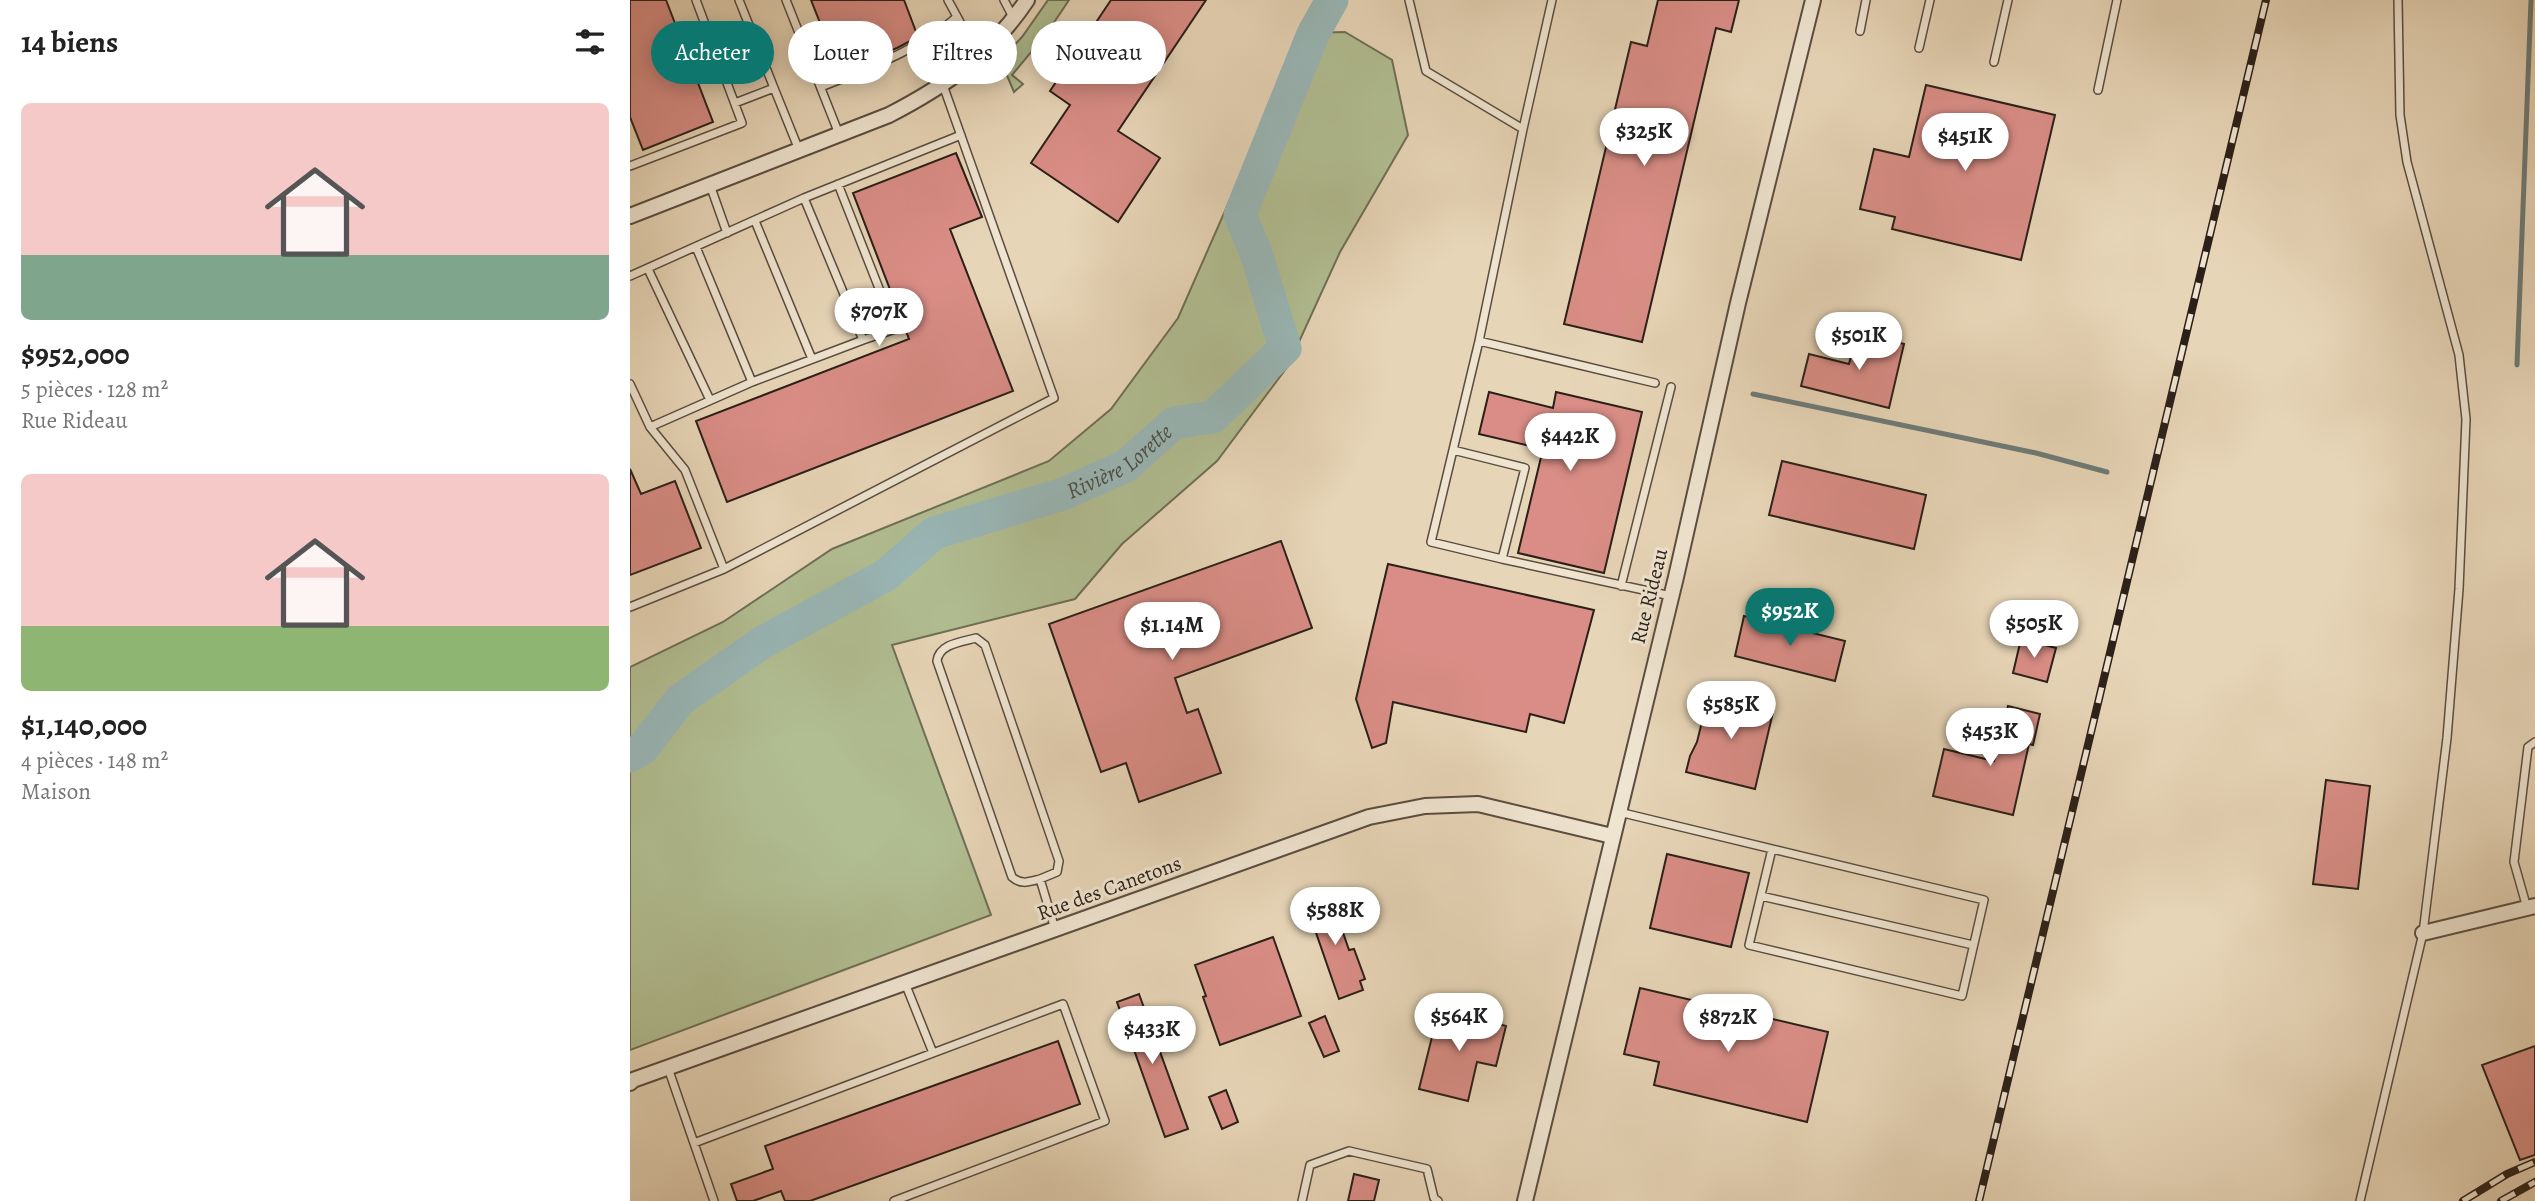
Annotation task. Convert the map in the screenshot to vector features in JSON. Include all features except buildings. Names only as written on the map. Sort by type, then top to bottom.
[{"type":"street","points":[[1014,19],[1027,0]]},
{"type":"street","name":"Rue Rideau","points":[[1525,1201],[1671,596],[1738,303],[1814,0]]},
{"type":"street","points":[[630,215],[889,115],[943,85]]},
{"type":"street","name":"Rue des Canetons","points":[[630,1083],[1368,817],[1425,806],[1478,804],[1612,836]]},
{"type":"street","points":[[2424,933],[2531,907]]},
{"type":"lane","points":[[630,166],[742,123],[696,0]]},
{"type":"lane","points":[[739,0],[799,150]]},
{"type":"lane","points":[[786,0],[839,134]]},
{"type":"lane","points":[[948,0],[959,21]]},
{"type":"lane","points":[[1004,0],[1014,19]]},
{"type":"lane","points":[[1409,0],[1426,71],[1523,128]]},
{"type":"lane","points":[[1552,0],[1479,341],[1431,542],[1671,596]]},
{"type":"lane","points":[[1860,31],[1866,0]]},
{"type":"lane","points":[[1919,48],[1930,0]]},
{"type":"lane","points":[[1994,62],[2008,0]]},
{"type":"lane","points":[[2098,90],[2117,0]]},
{"type":"lane","points":[[2360,1201],[2424,933],[2447,738],[2459,589],[2466,419],[2459,355],[2407,162],[2400,115],[2398,0]]},
{"type":"lane","points":[[821,87],[916,45],[939,33],[957,17]]},
{"type":"lane","points":[[630,607],[724,569],[1054,398],[943,85]]},
{"type":"lane","points":[[735,103],[774,88]]},
{"type":"lane","points":[[630,276],[804,198],[961,135]]},
{"type":"lane","points":[[710,184],[727,233]]},
{"type":"lane","points":[[650,427],[752,382],[895,329],[838,184]]},
{"type":"lane","points":[[804,198],[863,340]]},
{"type":"lane","points":[[755,222],[812,359]]},
{"type":"lane","points":[[696,247],[752,382]]},
{"type":"lane","points":[[648,269],[710,400]]},
{"type":"lane","points":[[1479,341],[1655,383]]},
{"type":"lane","points":[[630,384],[650,427],[685,470],[724,569]]},
{"type":"lane","points":[[1621,586],[1671,387]]},
{"type":"lane","points":[[1453,450],[1525,468],[1502,559]]},
{"type":"lane","points":[[976,638],[985,645],[1059,861],[1057,872],[1040,879],[1023,883],[1012,877],[937,661],[938,653],[943,648],[976,638]]},
{"type":"lane","points":[[2531,907],[2514,862],[2528,747],[2535,742]]},
{"type":"lane","points":[[1618,812],[1772,849],[1984,900],[1962,996],[1749,945],[1772,849]]},
{"type":"lane","points":[[1040,879],[1055,929]]},
{"type":"lane","points":[[1761,896],[1973,945]]},
{"type":"lane","points":[[905,983],[933,1054]]},
{"type":"lane","points":[[694,1143],[1063,1004],[1105,1121],[894,1201]]},
{"type":"lane","points":[[668,1068],[714,1201]]},
{"type":"lane","points":[[1302,1201],[1310,1165],[1349,1151],[1427,1168],[1434,1198],[1438,1201]]},
{"type":"green space","points":[[1048,0],[1069,0],[1055,21],[1033,21]]},
{"type":"green space","points":[[1031,24],[1031,52],[1017,69],[1017,42]]},
{"type":"green space","points":[[1345,32],[1392,60],[1408,135],[1340,252],[1288,366],[1217,461],[1122,544],[1075,599],[892,645],[991,915],[630,1050],[630,667],[723,622],[832,549],[1049,461],[1111,409],[1178,318],[1303,33]]},
{"type":"green space","points":[[1017,79],[1023,84],[1014,92],[1011,84],[1017,84]]},
{"type":"waterway","name":"Rivière Lorette","points":[[630,756],[643,748],[680,700],[763,642],[886,575],[934,533],[1063,494],[1126,466],[1174,423],[1213,417],[1285,348],[1256,253],[1240,215],[1313,34],[1332,0]]},
{"type":"waterway","points":[[2517,365],[2531,0]]},
{"type":"waterway","points":[[1753,394],[2036,453],[2107,472]]},
{"type":"railway","points":[[1979,1201],[2266,0]]},
{"type":"railway","points":[[2463,1201],[2507,1174],[2535,1162]]},
{"type":"railway","points":[[2501,1201],[2535,1182]]}]
